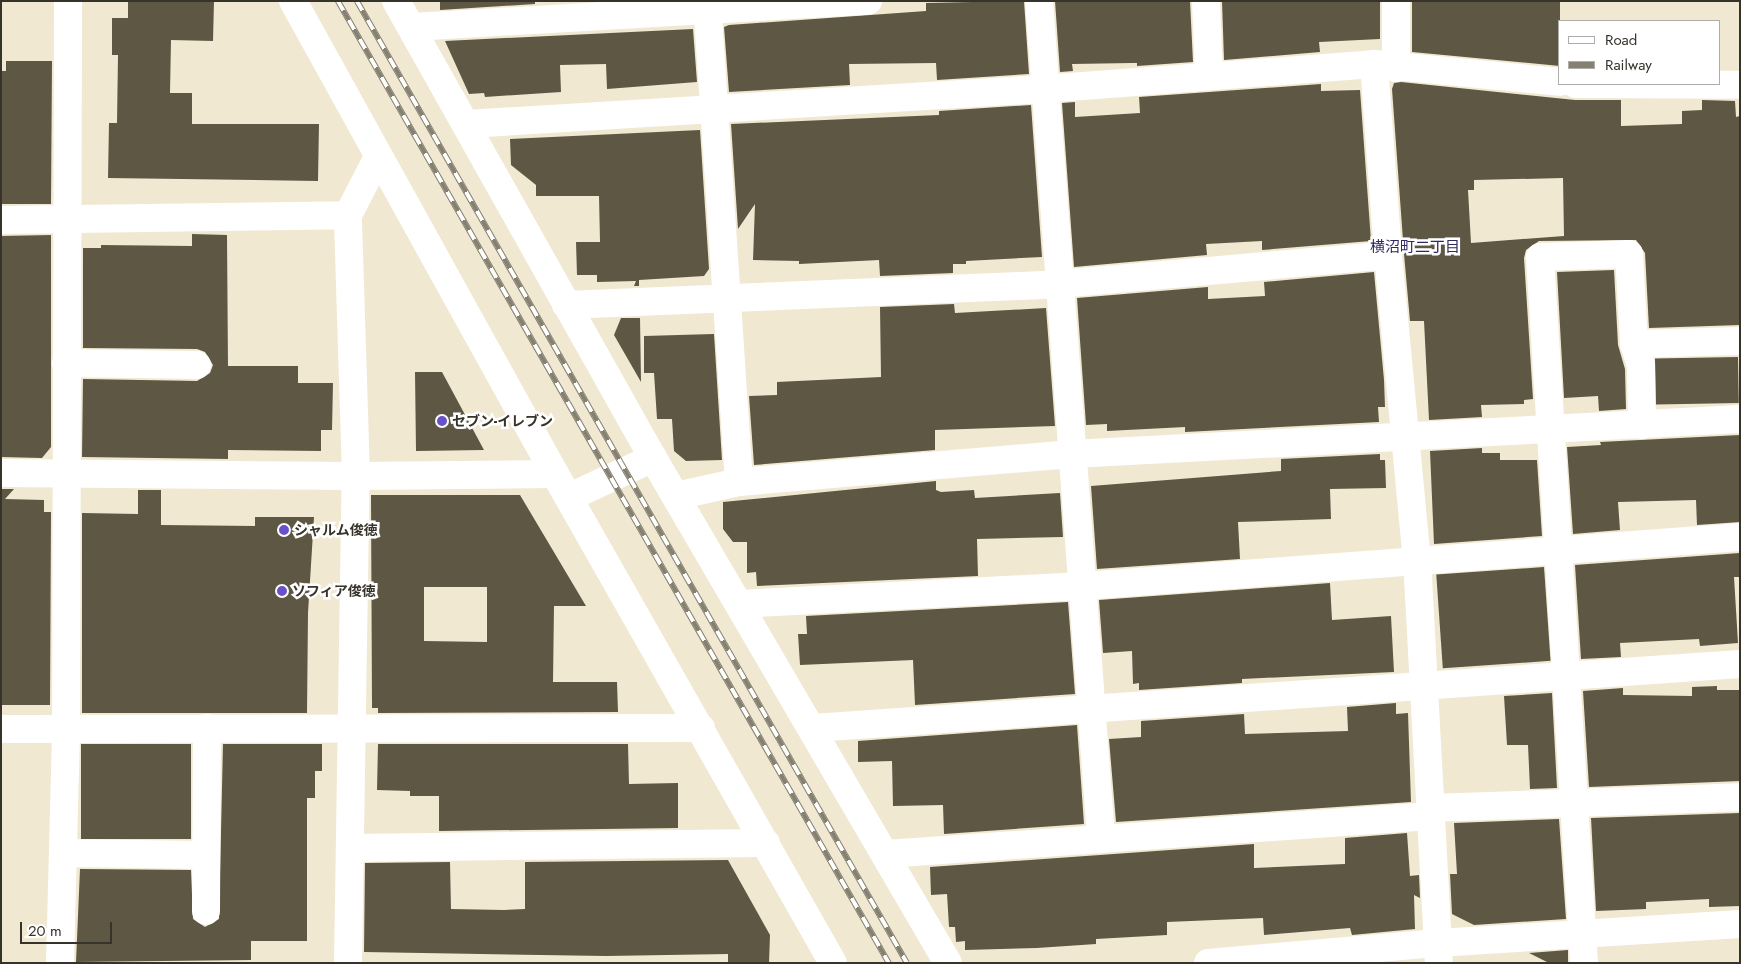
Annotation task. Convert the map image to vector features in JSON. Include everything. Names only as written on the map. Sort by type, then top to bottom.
[{"type":"street","points":[[60,963],[66,728],[68,1]]},
{"type":"street","points":[[293,1],[555,474],[702,728],[833,963]]},
{"type":"street","points":[[396,1],[467,124],[566,305],[653,458],[813,728],[948,963]]},
{"type":"street","points":[[412,27],[707,5],[868,1]]},
{"type":"street","points":[[1039,1],[1043,89],[1102,837]]},
{"type":"street","points":[[1206,1],[1209,76]]},
{"type":"street","points":[[1396,1],[1385,66],[1388,255],[1417,560],[1439,953]]},
{"type":"street","points":[[707,5],[712,110],[739,482]]},
{"type":"street","points":[[467,124],[1385,66],[1558,82]]},
{"type":"street","points":[[1721,85],[1740,85]]},
{"type":"street","points":[[348,963],[356,476],[348,215],[378,157]]},
{"type":"street","points":[[1,220],[348,215]]},
{"type":"street","points":[[1584,963],[1559,549],[1549,430],[1540,257],[1629,254],[1634,344],[1641,366],[1642,425]]},
{"type":"street","points":[[566,305],[726,301],[1059,284],[1388,255]]},
{"type":"street","points":[[1634,344],[1740,341]]},
{"type":"street","points":[[66,363],[197,366]]},
{"type":"street","points":[[676,496],[739,482],[1072,454],[1405,439],[1740,419]]},
{"type":"street","points":[[570,497],[653,458]]},
{"type":"street","points":[[1,473],[67,472],[356,476],[555,474]]},
{"type":"street","points":[[739,604],[1083,586],[1740,537]]},
{"type":"street","points":[[813,728],[1093,706],[1424,688],[1740,664]]},
{"type":"street","points":[[206,911],[207,728]]},
{"type":"street","points":[[1,729],[702,728]]},
{"type":"street","points":[[886,854],[1430,812],[1740,796]]},
{"type":"street","points":[[350,848],[766,843]]},
{"type":"street","points":[[63,853],[206,855]]},
{"type":"street","points":[[1208,963],[1439,953],[1581,934],[1740,924]]},
{"type":"building","points":[[128,1],[214,1],[213,41],[171,40],[170,93],[192,93],[192,124],[319,124],[318,181],[108,178],[109,123],[117,123],[118,55],[112,55],[112,18],[128,18]]},
{"type":"building","points":[[440,1],[535,1],[535,4],[440,10]]},
{"type":"building","points":[[1024,1],[1029,74],[937,80],[936,63],[849,64],[850,85],[729,92],[724,27],[729,25],[926,11],[926,3]]},
{"type":"building","points":[[1055,1],[1190,1],[1193,62],[1137,66],[1137,63],[1072,64],[1073,71],[1060,72]]},
{"type":"building","points":[[1222,1],[1380,1],[1380,39],[1319,42],[1320,52],[1224,60]]},
{"type":"building","points":[[1412,1],[1560,1],[1558,66],[1412,52]]},
{"type":"building","points":[[693,29],[697,82],[607,89],[606,64],[560,65],[561,92],[485,97],[484,93],[469,94],[445,41]]},
{"type":"building","points":[[6,61],[52,61],[51,204],[1,204],[1,71],[6,71]]},
{"type":"building","points":[[1401,82],[1575,100],[1621,100],[1621,126],[1682,124],[1682,111],[1702,110],[1702,100],[1735,101],[1736,117],[1740,116],[1740,325],[1649,328],[1645,253],[1636,240],[1539,241],[1526,250],[1524,258],[1533,399],[1524,400],[1524,404],[1481,405],[1482,417],[1429,420],[1424,321],[1410,321],[1392,89],[1394,83]],"holes":[[[1563,178],[1564,236],[1471,243],[1468,190],[1474,190],[1474,180]]]},
{"type":"building","points":[[1321,84],[1321,91],[1360,90],[1371,241],[1262,250],[1262,241],[1206,244],[1207,255],[1074,267],[1062,103],[1075,102],[1075,117],[1140,113],[1139,97]]},
{"type":"building","points":[[1031,105],[1042,257],[966,261],[966,264],[953,264],[953,273],[880,276],[879,260],[799,264],[799,261],[753,260],[755,204],[738,229],[731,124],[939,115],[939,111]]},
{"type":"building","points":[[700,130],[709,269],[704,276],[639,280],[639,286],[634,286],[636,281],[597,282],[597,275],[577,275],[576,242],[600,242],[599,196],[536,196],[536,185],[511,165],[510,139]]},
{"type":"building","points":[[192,234],[227,235],[228,366],[298,366],[298,383],[333,383],[332,430],[321,430],[321,451],[228,450],[228,459],[82,457],[83,379],[197,381],[210,373],[213,365],[205,352],[197,349],[83,348],[83,248],[101,248],[101,245],[192,246]]},
{"type":"building","points":[[51,235],[51,447],[42,458],[1,457],[1,236]]},
{"type":"building","points":[[1614,270],[1618,345],[1625,369],[1626,409],[1599,411],[1598,396],[1564,398],[1557,272]]},
{"type":"building","points":[[1374,272],[1385,407],[1378,407],[1379,422],[1185,432],[1185,427],[1107,431],[1107,424],[1086,425],[1077,298],[1208,287],[1208,299],[1265,296],[1264,282]]},
{"type":"building","points":[[954,304],[955,313],[1046,308],[1055,426],[935,430],[935,450],[754,465],[749,396],[777,395],[777,382],[881,377],[880,307]]},
{"type":"building","points":[[621,318],[640,318],[641,382],[614,335]]},
{"type":"building","points":[[714,334],[722,460],[686,461],[674,451],[672,419],[657,419],[654,373],[644,373],[644,336]]},
{"type":"building","points":[[1738,357],[1739,403],[1656,404],[1655,358]]},
{"type":"building","points":[[415,372],[442,372],[484,450],[416,451]]},
{"type":"building","points":[[1740,435],[1740,522],[1697,525],[1696,500],[1618,502],[1620,530],[1573,534],[1567,447],[1601,445],[1600,442]]},
{"type":"building","points":[[1482,448],[1482,453],[1500,453],[1500,460],[1537,460],[1542,536],[1434,544],[1430,451]]},
{"type":"building","points":[[1380,454],[1380,460],[1385,460],[1386,488],[1330,489],[1331,519],[1238,522],[1240,559],[1097,569],[1091,486],[1281,471],[1281,459]]},
{"type":"building","points":[[936,481],[936,490],[941,492],[974,490],[975,498],[1060,493],[1063,537],[977,539],[978,576],[757,586],[756,572],[747,573],[747,542],[733,542],[723,529],[723,502]]},
{"type":"building","points":[[1,489],[14,489],[5,499],[44,500],[44,512],[51,512],[50,705],[1,705]]},
{"type":"building","points":[[138,490],[161,490],[161,525],[255,526],[255,517],[314,517],[308,613],[307,713],[82,713],[82,513],[138,514]]},
{"type":"building","points":[[371,495],[520,495],[586,606],[554,606],[553,682],[617,682],[618,712],[378,713],[378,708],[372,708]],"holes":[[[424,587],[487,587],[487,642],[424,641]]]},
{"type":"building","points":[[1740,553],[1740,577],[1734,577],[1738,643],[1700,646],[1699,639],[1620,643],[1621,657],[1581,659],[1575,565]]},
{"type":"building","points":[[1544,567],[1551,661],[1443,668],[1436,575]]},
{"type":"building","points":[[1330,583],[1332,620],[1391,616],[1394,672],[1242,679],[1242,683],[1139,690],[1139,683],[1133,684],[1132,651],[1103,653],[1099,600]]},
{"type":"building","points":[[1068,602],[1075,694],[915,705],[913,660],[800,665],[798,634],[807,634],[806,616]]},
{"type":"building","points":[[1717,686],[1717,690],[1740,690],[1740,781],[1589,787],[1583,691],[1623,688],[1623,695],[1692,696],[1692,687]]},
{"type":"building","points":[[1552,693],[1557,788],[1530,789],[1528,745],[1507,745],[1504,696]]},
{"type":"building","points":[[1396,703],[1396,714],[1408,713],[1411,802],[1116,822],[1109,739],[1141,737],[1141,721],[1244,714],[1245,734],[1348,731],[1347,707]]},
{"type":"building","points":[[1077,725],[1084,824],[944,834],[943,805],[893,806],[892,761],[858,762],[858,741]]},
{"type":"building","points":[[81,744],[191,744],[191,839],[81,839]]},
{"type":"building","points":[[223,744],[322,744],[322,771],[315,771],[315,798],[307,798],[307,941],[251,941],[251,960],[76,962],[80,869],[191,870],[193,919],[205,927],[219,919]]},
{"type":"building","points":[[378,744],[628,744],[629,784],[678,783],[678,828],[439,831],[439,796],[410,796],[410,791],[377,790]]},
{"type":"building","points":[[1740,813],[1740,906],[1709,907],[1709,899],[1646,902],[1646,909],[1596,911],[1591,818]]},
{"type":"building","points":[[1559,819],[1566,919],[1474,925],[1452,914],[1450,874],[1457,874],[1454,823]]},
{"type":"building","points":[[1407,833],[1410,876],[1419,875],[1420,898],[1414,895],[1415,929],[1352,935],[1350,928],[1264,935],[1263,918],[1167,922],[1167,935],[1096,939],[1096,944],[965,950],[965,941],[956,942],[955,927],[949,927],[947,894],[931,895],[930,867],[1254,844],[1254,868],[1345,864],[1345,838]]},
{"type":"building","points":[[728,860],[770,935],[769,963],[728,963],[728,954],[606,956],[364,952],[365,863],[450,862],[451,909],[504,910],[525,909],[525,862]]},
{"type":"building","points":[[1568,950],[1568,963],[1549,963],[1529,953]]},
{"type":"railway","points":[[338,1],[889,963]]},
{"type":"railway","points":[[357,1],[907,963]]},
{"type":"place","name":"セブン-イレブン","points":[[442,421]]},
{"type":"place","name":"シャルム俊徳","points":[[284,530]]},
{"type":"place","name":"ソフィア俊徳","points":[[282,591]]},
{"type":"district","name":"横沼町二丁目","points":[[1415,248]]}]
